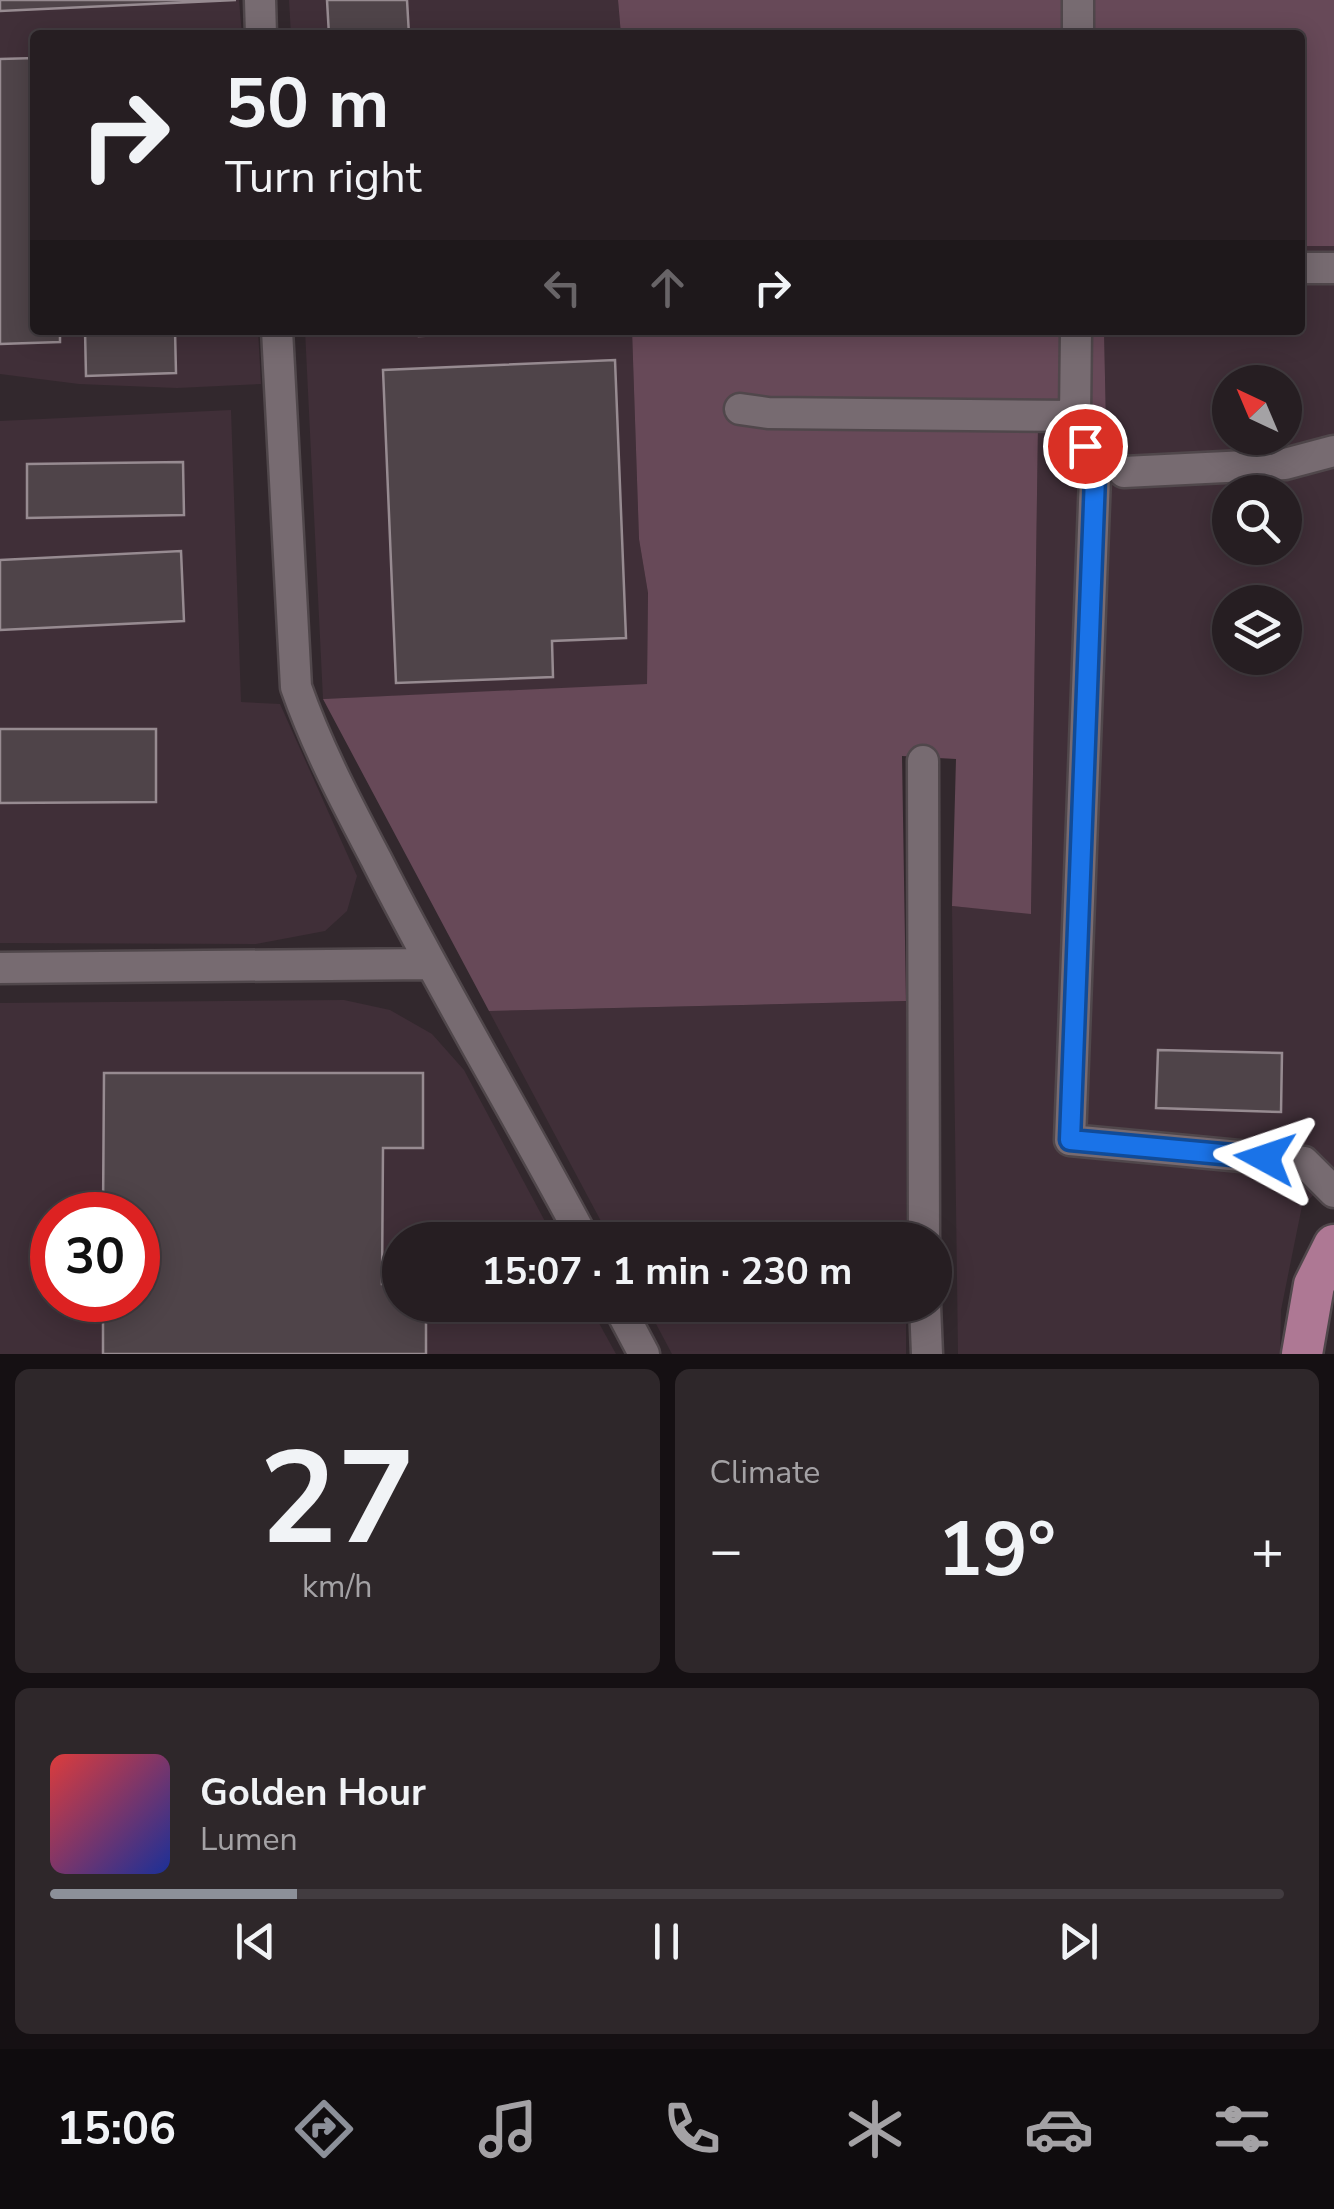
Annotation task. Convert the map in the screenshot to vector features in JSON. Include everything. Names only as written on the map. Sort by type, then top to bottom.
[{"type":"main road","points":[[1302,1354],[1314,1285],[1334,1245]]},
{"type":"street","points":[[260,0],[262,30]]},
{"type":"street","points":[[1078,0],[1078,30]]},
{"type":"street","points":[[1305,268],[1334,268]]},
{"type":"street","points":[[277,335],[296,687],[313,737],[429,964],[574,1222]]},
{"type":"street","points":[[1076,335],[1075,416],[1095,477],[1070,1140],[1304,1162],[1334,1192]]},
{"type":"street","points":[[740,409],[1075,416]]},
{"type":"street","points":[[1124,472],[1285,464],[1334,451]]},
{"type":"street","points":[[924,760],[924,1222]]},
{"type":"street","points":[[0,968],[429,964]]},
{"type":"street","points":[[627,1322],[644,1354]]},
{"type":"street","points":[[926,1322],[927,1354]]},
{"type":"shaded area","points":[[0,0],[239,0],[242,30],[30,30],[30,335],[258,335],[261,384],[177,388],[79,384],[0,374]]},
{"type":"shaded area","points":[[289,0],[618,0],[621,30],[291,30]]},
{"type":"shaded area","points":[[618,0],[1334,0],[1334,246],[1305,246],[1305,30],[621,30]]},
{"type":"shaded area","points":[[1305,246],[1334,246],[1334,1175],[1302,1206],[1281,1310],[1280,1354],[958,1354],[952,906],[1031,913],[1038,425],[1060,438],[1064,423],[1106,424],[1104,335],[1305,335]]},
{"type":"shaded area","points":[[305,335],[632,335],[639,539],[648,593],[647,685],[323,699]]},
{"type":"shaded area","points":[[632,335],[1104,335],[1106,424],[1065,423],[1061,439],[1038,426],[1031,914],[952,906],[956,759],[902,756],[906,1001],[489,1011],[323,699],[647,684],[648,593],[639,539]]},
{"type":"shaded area","points":[[231,410],[241,702],[280,704],[357,876],[347,911],[325,931],[256,944],[0,943],[0,421]]},
{"type":"shaded area","points":[[344,1000],[390,1010],[432,1034],[464,1070],[545,1222],[382,1222],[382,1322],[598,1322],[616,1354],[0,1354],[0,1003]]},
{"type":"shaded area","points":[[906,1001],[906,1222],[601,1222],[489,1011]]},
{"type":"shaded area","points":[[655,1322],[906,1322],[906,1354],[672,1354]]},
{"type":"building","points":[[0,0],[236,0],[0,11]]},
{"type":"building","points":[[327,0],[407,0],[409,30],[329,30]]},
{"type":"building","points":[[30,58],[30,335],[60,335],[60,342],[0,344],[0,59]]},
{"type":"building","points":[[85,335],[175,335],[176,373],[86,376]]},
{"type":"building","points":[[615,360],[626,638],[552,641],[553,677],[396,683],[383,370]]},
{"type":"building","points":[[183,462],[184,515],[27,518],[27,464]]},
{"type":"building","points":[[181,551],[184,621],[0,630],[0,560]]},
{"type":"building","points":[[0,729],[156,729],[156,802],[0,803]]},
{"type":"building","points":[[1158,1050],[1282,1053],[1281,1112],[1156,1108]]},
{"type":"building","points":[[104,1073],[423,1073],[423,1148],[383,1148],[382,1322],[426,1322],[426,1354],[103,1354],[103,1322],[160,1322],[160,1192],[103,1192]]},
{"type":"route","points":[[1085,446],[1095,477],[1070,1140],[1265,1158]]}]
